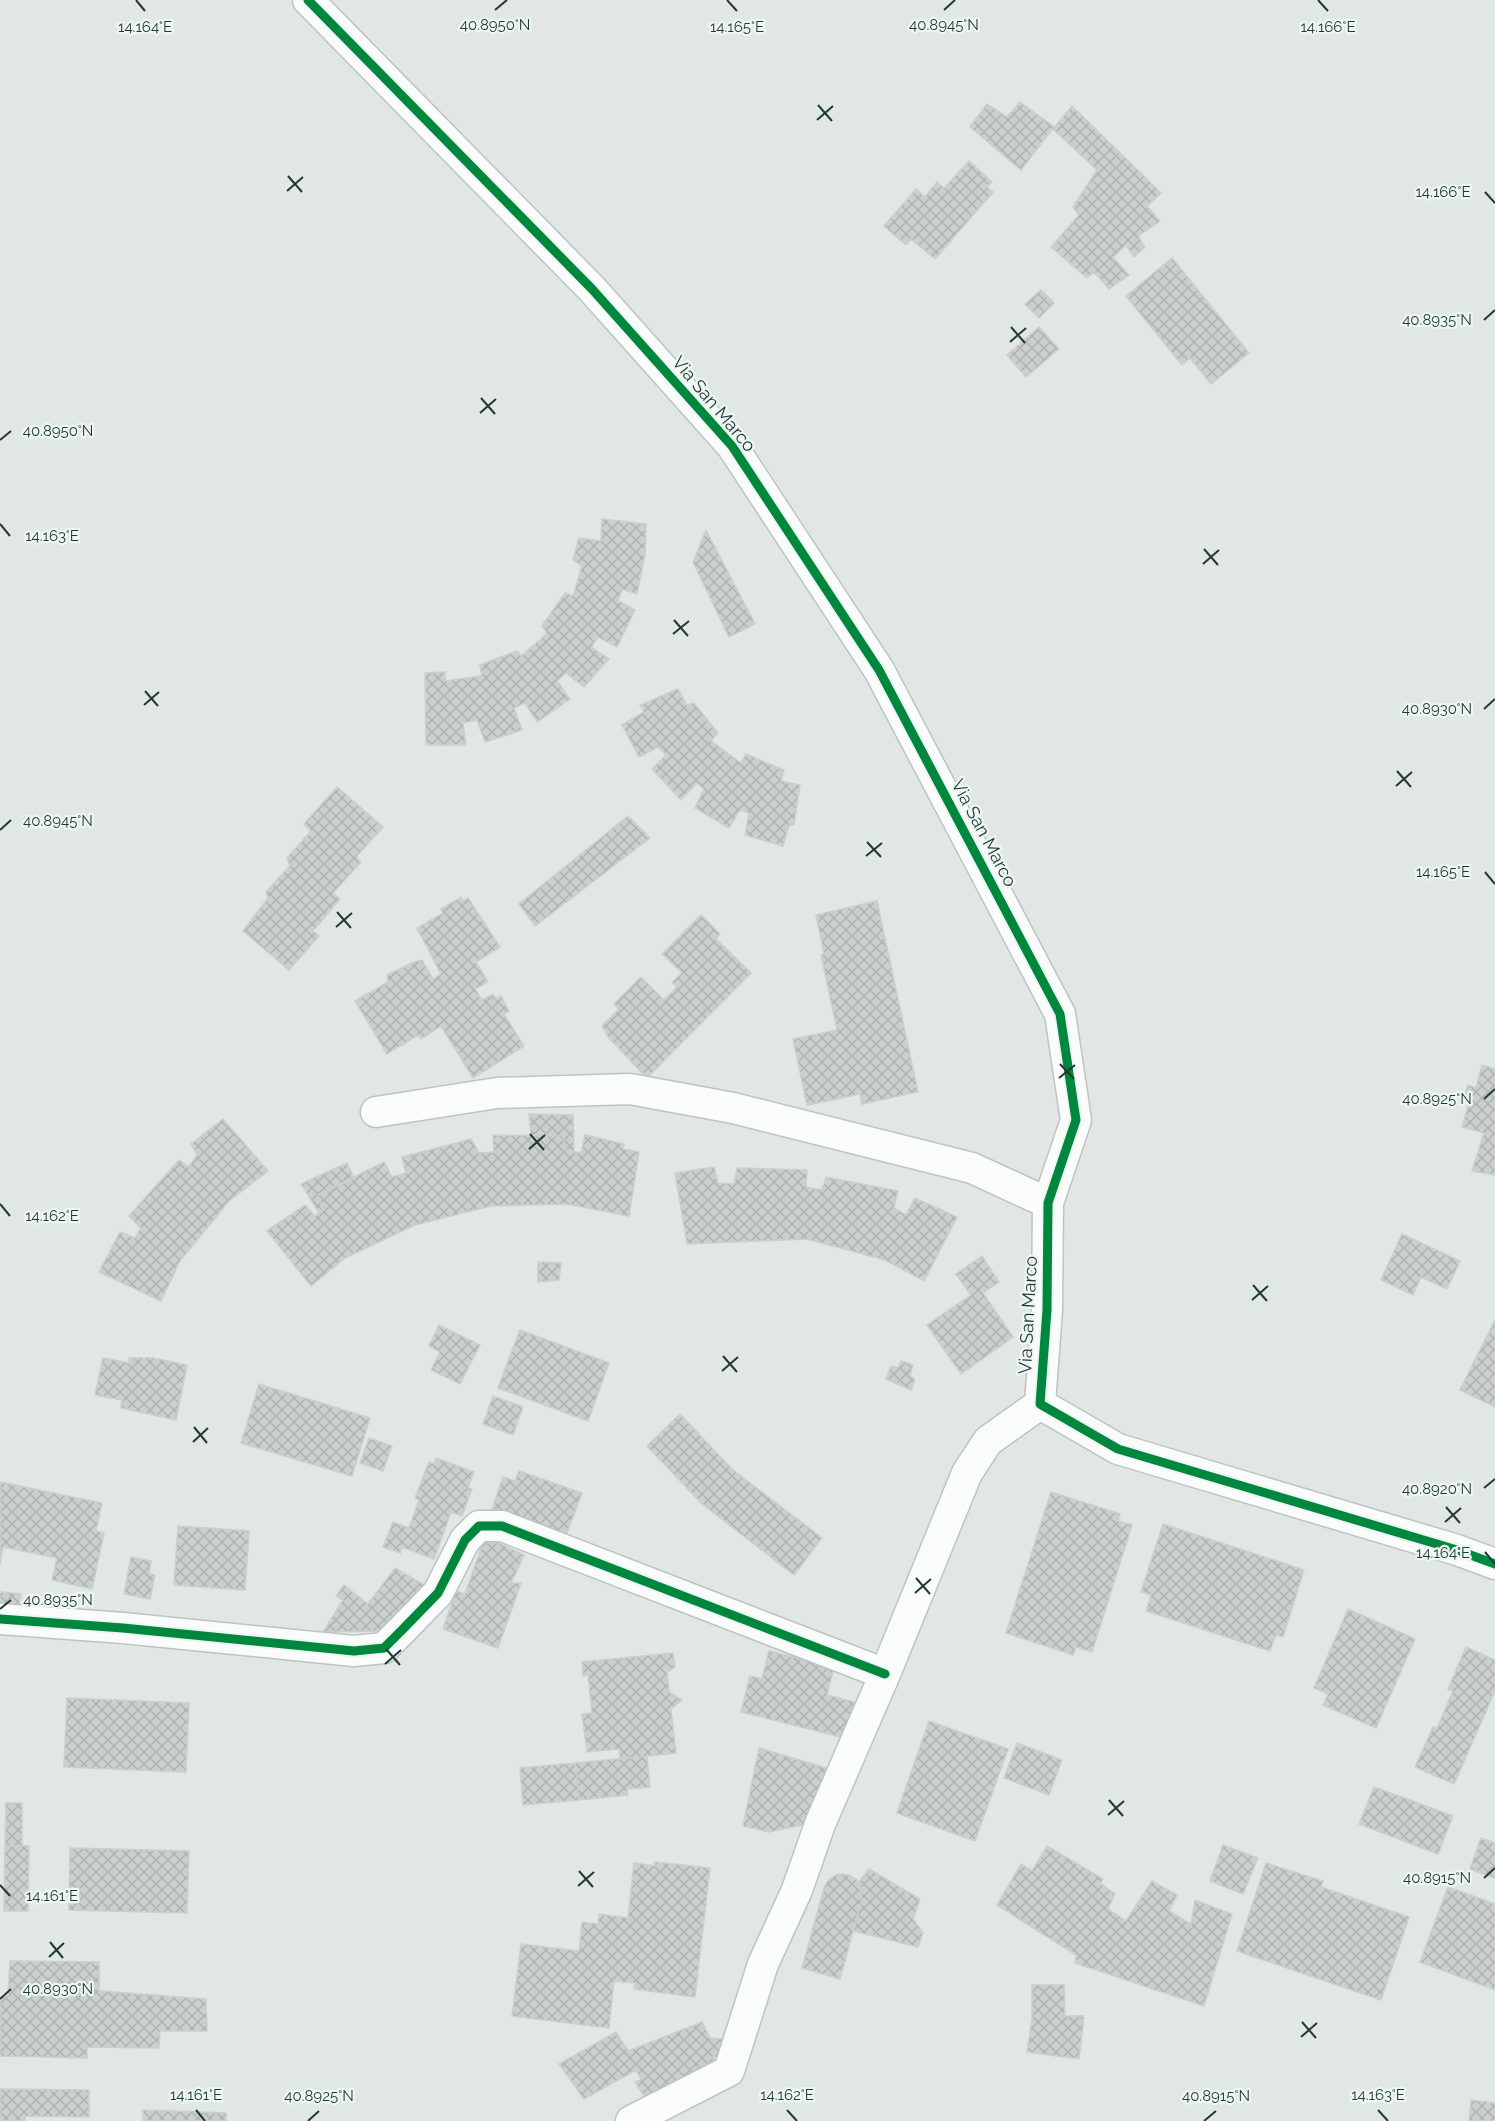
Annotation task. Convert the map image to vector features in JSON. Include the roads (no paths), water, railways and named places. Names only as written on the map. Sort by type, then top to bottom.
[{"type":"street","name":"Via San Marco","points":[[308,0],[592,290],[732,446],[879,670],[1060,1014],[1076,1120],[1048,1203],[1047,1310],[1040,1404]]},
{"type":"street","points":[[376,1112],[497,1093],[630,1089],[745,1111],[972,1168],[1048,1203]]},
{"type":"street","points":[[631,2121],[729,2071],[763,1964],[796,1890],[820,1824],[885,1674],[967,1473],[988,1441],[1040,1404],[1118,1449],[1446,1546],[1495,1564]]},
{"type":"street","points":[[0,1619],[123,1628],[354,1651],[384,1648],[438,1593],[465,1540],[479,1526],[502,1526],[885,1674]]}]
